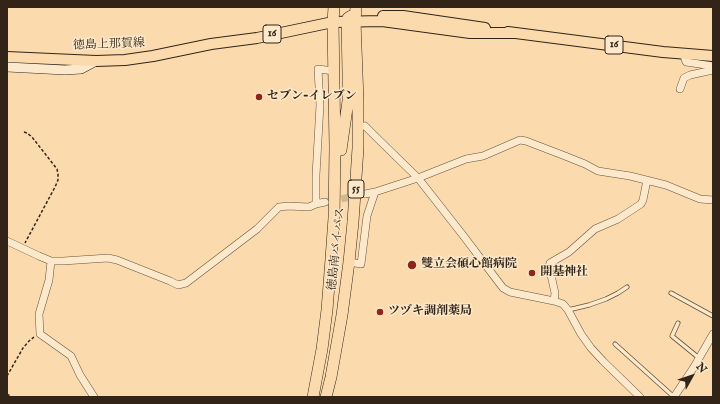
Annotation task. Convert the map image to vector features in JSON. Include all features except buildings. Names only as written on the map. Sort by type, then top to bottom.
[{"type":"highway","name":"徳島南バイパス","points":[[313,397],[322,349],[331,259],[335,178],[333,15]]},
{"type":"highway","name":"徳島南バイパス","points":[[326,397],[342,315],[350,262],[353,222],[358,148],[358,101],[353,15]]},
{"type":"highway","points":[[335,178],[348,101],[348,73],[353,15]]},
{"type":"main road","name":"徳島上那賀線","points":[[7,57],[96,61],[126,60],[211,44],[255,32],[333,15],[403,16],[515,33],[713,56]]},
{"type":"main road","points":[[7,66],[65,70],[81,69],[96,61]]},
{"type":"street","points":[[683,53],[686,62],[713,66]]},
{"type":"street","points":[[316,204],[320,105],[318,69],[334,71]]},
{"type":"street","points":[[680,89],[684,78],[690,75],[713,70]]},
{"type":"street","points":[[365,126],[418,178],[503,288],[510,292],[562,304],[568,310],[581,334],[591,348],[640,397]]},
{"type":"street","points":[[365,194],[418,178],[466,159],[483,156],[520,140],[565,156],[598,171],[647,180],[666,185],[700,199],[713,200]]},
{"type":"street","points":[[554,301],[549,266],[550,263],[568,252],[594,229],[618,219],[641,204],[647,180]]},
{"type":"street","points":[[350,262],[361,264],[367,216],[375,192]]},
{"type":"street","points":[[7,241],[51,260],[62,261],[108,258],[117,260],[178,285],[186,283],[257,229],[278,207],[309,207],[325,202]]},
{"type":"street","points":[[51,260],[49,280],[39,314],[40,334],[71,356],[80,375],[94,397]]},
{"type":"street","points":[[674,397],[712,337]]},
{"type":"lane","points":[[568,310],[606,299],[627,287]]},
{"type":"lane","points":[[671,293],[713,316]]},
{"type":"lane","points":[[678,323],[672,336],[699,358]]},
{"type":"lane","points":[[615,344],[674,397]]},
{"type":"path","points":[[23,248],[58,180],[57,168],[32,137],[24,132]]},
{"type":"path","points":[[7,376],[29,340],[40,334]]},
{"type":"path","points":[[7,394],[12,397]]},
{"type":"tunnel","points":[[331,201],[365,194]]},
{"type":"place","name":"セブン-イレブン","points":[[259,97]]},
{"type":"place","name":"雙立会碩心館病院","points":[[412,265]]},
{"type":"place","name":"開基神社","points":[[532,273]]},
{"type":"place","name":"ツヅキ調剤薬局","points":[[380,312]]}]
